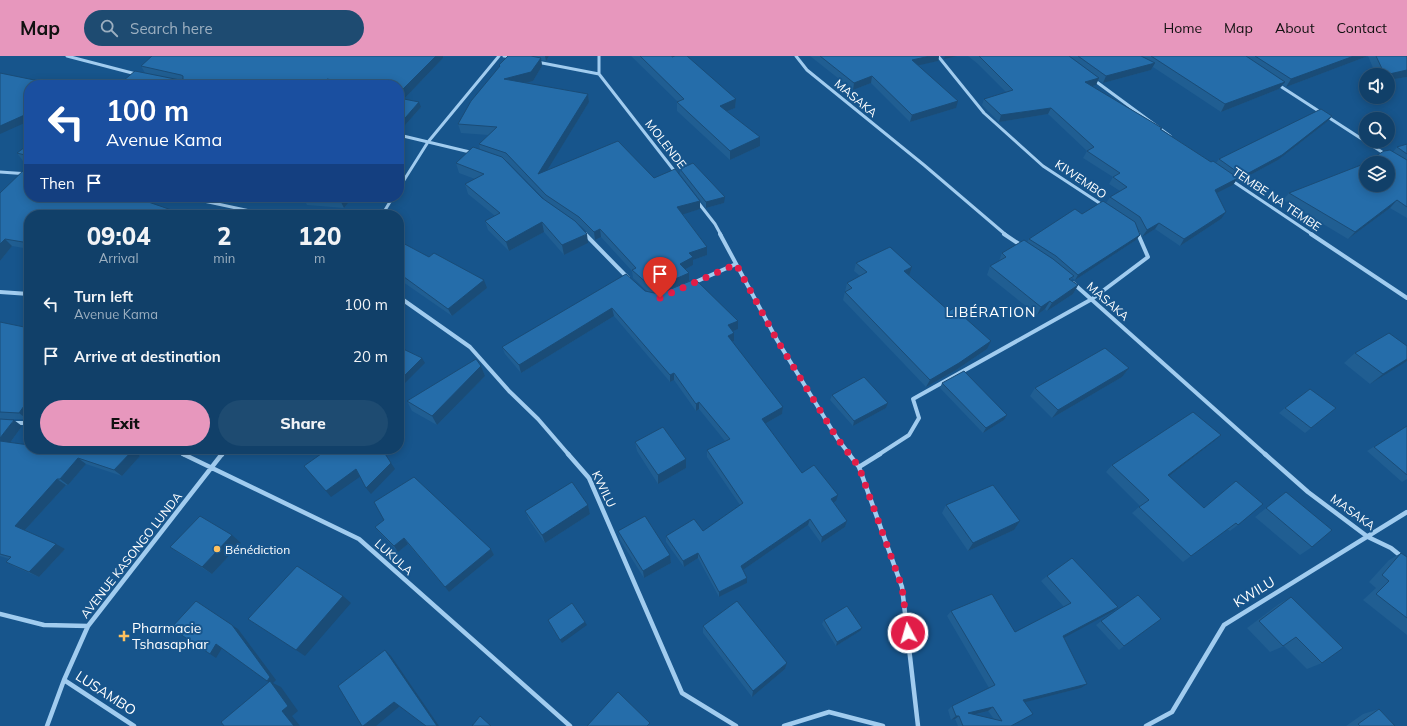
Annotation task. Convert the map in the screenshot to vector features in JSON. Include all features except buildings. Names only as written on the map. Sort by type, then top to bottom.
[{"type":"street","points":[[67,56],[139,75]]},
{"type":"street","points":[[404,180],[428,142],[500,56]]},
{"type":"street","points":[[504,56],[518,58]]},
{"type":"street","points":[[532,61],[599,74],[599,56]]},
{"type":"street","name":"MASAKA","points":[[796,56],[807,70],[924,165],[999,230],[1025,248]]},
{"type":"street","name":"KIWEMBO","points":[[938,56],[989,118],[1044,166],[1108,209]]},
{"type":"street","name":"MOLENDE","points":[[599,74],[678,175]]},
{"type":"street","points":[[1090,77],[1172,137]]},
{"type":"street","points":[[1272,81],[1388,156]]},
{"type":"street","points":[[404,136],[480,155]]},
{"type":"street","points":[[0,172],[24,174]]},
{"type":"street","name":"TEMBE NA TEMBE","points":[[1227,177],[1407,298]]},
{"type":"street","points":[[692,194],[715,224],[777,340],[837,438],[859,467],[902,587],[918,726]]},
{"type":"street","points":[[208,202],[246,210]]},
{"type":"street","points":[[859,467],[909,435],[919,418],[912,399],[1092,299],[1148,257],[1134,226]]},
{"type":"street","points":[[579,228],[632,282]]},
{"type":"street","points":[[688,285],[736,264]]},
{"type":"street","name":"MASAKA","points":[[1068,279],[1308,492],[1368,537],[1391,548],[1407,561]]},
{"type":"street","points":[[0,292],[24,294]]},
{"type":"street","name":"KWILU","points":[[404,301],[470,347],[509,391],[538,419],[589,478],[682,693],[736,726]]},
{"type":"street","points":[[7,423],[24,423]]},
{"type":"street","name":"LUKULA","points":[[184,454],[359,539],[570,726]]},
{"type":"street","name":"AVENUE KASONGO LUNDA","points":[[47,726],[64,680],[88,626],[222,454]]},
{"type":"street","name":"KWILU","points":[[1146,726],[1172,712],[1224,625],[1407,512]]},
{"type":"street","points":[[0,614],[44,625],[88,626]]},
{"type":"street","name":"LUSAMBO","points":[[64,680],[134,726]]},
{"type":"street","points":[[784,726],[829,712],[883,726]]},
{"type":"place","name":"Bénédiction","points":[[217,549]]},
{"type":"place","name":"Pharmacie Tshasaphar","points":[[124,636]]},
{"type":"district","name":"LIBÉRATION","points":[[991,312]]},
{"type":"route","points":[[660,298],[736,264],[777,340],[837,438],[859,467],[902,587],[908,633]]}]
